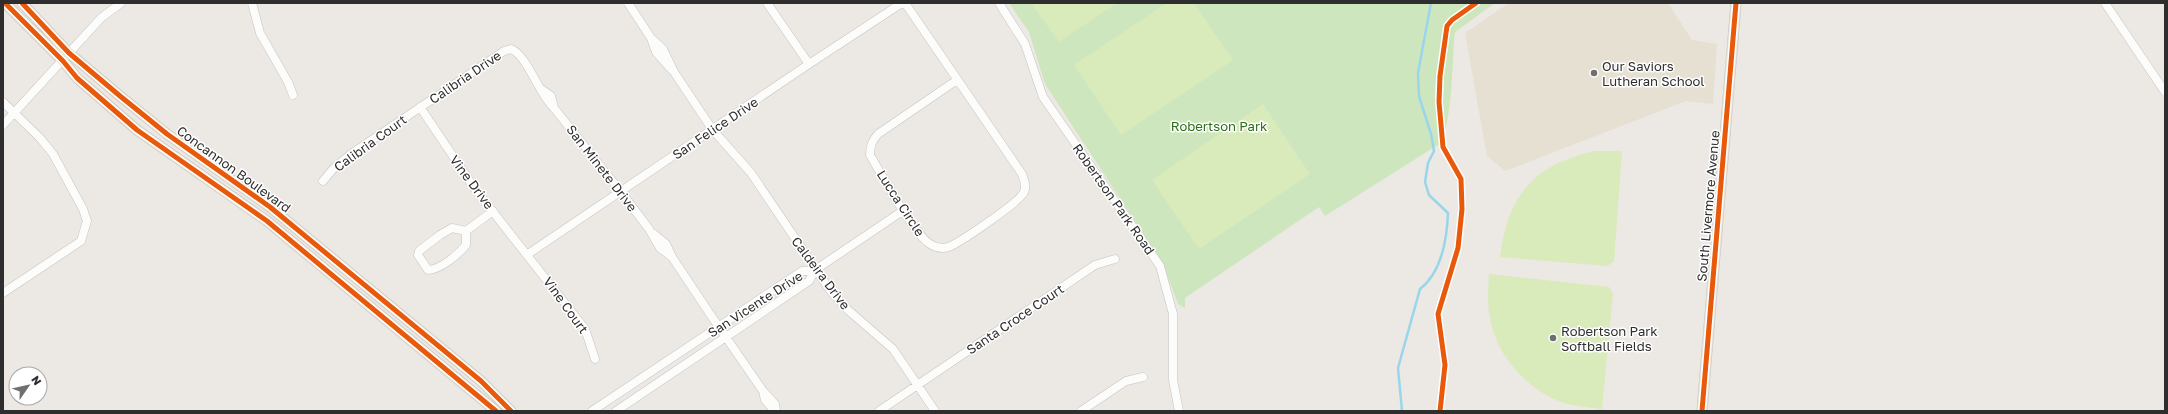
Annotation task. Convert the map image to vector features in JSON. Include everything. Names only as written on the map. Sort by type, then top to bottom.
[{"type":"main road","name":"Concannon Boulevard","points":[[5,3],[66,57],[167,134],[270,207],[481,381],[511,411]]},
{"type":"main road","name":"Concannon Boulevard","points":[[22,3],[66,57],[76,78],[137,130],[267,221],[496,411]]},
{"type":"main road","name":"South Livermore Avenue","points":[[1702,411],[1736,3]]},
{"type":"street","points":[[252,3],[260,34],[288,82],[293,95]]},
{"type":"street","name":"Caldeira Drive","points":[[628,3],[652,38],[656,52],[674,72],[712,129],[751,173],[815,270],[848,310],[893,349],[935,411]]},
{"type":"street","points":[[767,3],[809,64]]},
{"type":"street","name":"San Felice Drive","points":[[528,254],[712,129],[902,3]]},
{"type":"street","name":"Lucca Circle","points":[[905,3],[1022,174],[1025,191],[1017,201],[1000,213],[956,242],[943,248],[930,244],[924,238],[904,210],[870,155],[872,141],[878,134],[957,80]]},
{"type":"street","name":"Robertson Park Road","points":[[999,3],[1025,44],[1043,97],[1160,266],[1172,314],[1173,380],[1179,411]]},
{"type":"street","points":[[2105,3],[2165,92]]},
{"type":"street","points":[[3,125],[101,18],[118,4]]},
{"type":"street","name":"San Minete Drive","points":[[512,49],[519,54],[541,89],[551,96],[554,108],[621,192],[649,229],[660,248],[672,257],[763,391],[775,404],[776,411]]},
{"type":"street","name":"Calibria Drive","points":[[420,107],[504,51],[512,49]]},
{"type":"street","points":[[3,102],[40,138],[53,154],[83,209],[87,221],[81,241],[3,294]]},
{"type":"street","name":"Calibria Court","points":[[323,181],[333,169],[350,154],[420,107]]},
{"type":"street","name":"Vine Drive","points":[[420,107],[458,165],[528,254]]},
{"type":"street","points":[[815,270],[904,210]]},
{"type":"street","points":[[466,231],[466,245],[462,251],[432,270],[428,270],[418,255],[419,251],[452,228],[466,231],[494,211]]},
{"type":"street","name":"Vine Court","points":[[528,254],[585,329],[595,359]]},
{"type":"street","name":"Santa Croce Court","points":[[879,411],[1095,265],[1115,259]]},
{"type":"street","name":"San Vicente Drive","points":[[592,411],[802,271],[815,270]]},
{"type":"street","name":"San Vicente Drive","points":[[616,411],[809,281],[815,270]]},
{"type":"street","points":[[1081,411],[1126,381],[1143,377]]},
{"type":"shaded area","name":"Our Saviors Lutheran School","points":[[1509,3],[1668,3],[1692,40],[1717,44],[1713,104],[1686,101],[1505,171],[1487,156],[1465,33]]},
{"type":"green space","name":"Robertson Park","points":[[1009,3],[1495,3],[1455,32],[1450,102],[1441,143],[1325,216],[1319,207],[1185,298],[1185,308],[1178,304],[1163,264],[1045,84],[1029,32]]},
{"type":"green space","points":[[1031,3],[1117,3],[1059,42]]},
{"type":"green space","points":[[1167,3],[1194,3],[1233,60],[1121,135],[1074,65]]},
{"type":"green space","points":[[1263,104],[1310,174],[1199,249],[1152,180]]},
{"type":"green space","points":[[1595,151],[1622,151],[1614,262],[1607,266],[1500,257],[1504,235],[1510,216],[1517,199],[1528,186],[1540,174],[1556,165],[1574,157]]},
{"type":"green space","name":"Robertson Park Softball Fields","points":[[1489,274],[1609,287],[1613,294],[1602,409],[1571,405],[1554,399],[1532,386],[1514,368],[1494,335],[1488,305]]},
{"type":"waterway","points":[[1402,411],[1398,368],[1420,289],[1434,273],[1442,254],[1445,244],[1448,213],[1429,195],[1425,182],[1428,163],[1434,151],[1431,134],[1419,96],[1418,73],[1431,3]]},
{"type":"cycle path","points":[[5,3],[63,61],[77,78],[137,130],[267,221],[496,411]]},
{"type":"cycle path","points":[[22,3],[69,53],[120,96],[167,134],[270,207],[481,381],[511,411]]},
{"type":"cycle path","points":[[1440,411],[1445,365],[1438,314],[1458,248],[1462,209],[1461,179],[1443,147],[1439,102],[1440,76],[1447,26],[1452,20],[1476,3]]},
{"type":"cycle path","points":[[1702,411],[1736,3]]},
{"type":"place","name":"Our Saviors Lutheran School","points":[[1594,73]]},
{"type":"place","name":"Robertson Park Softball Fields","points":[[1553,338]]}]
